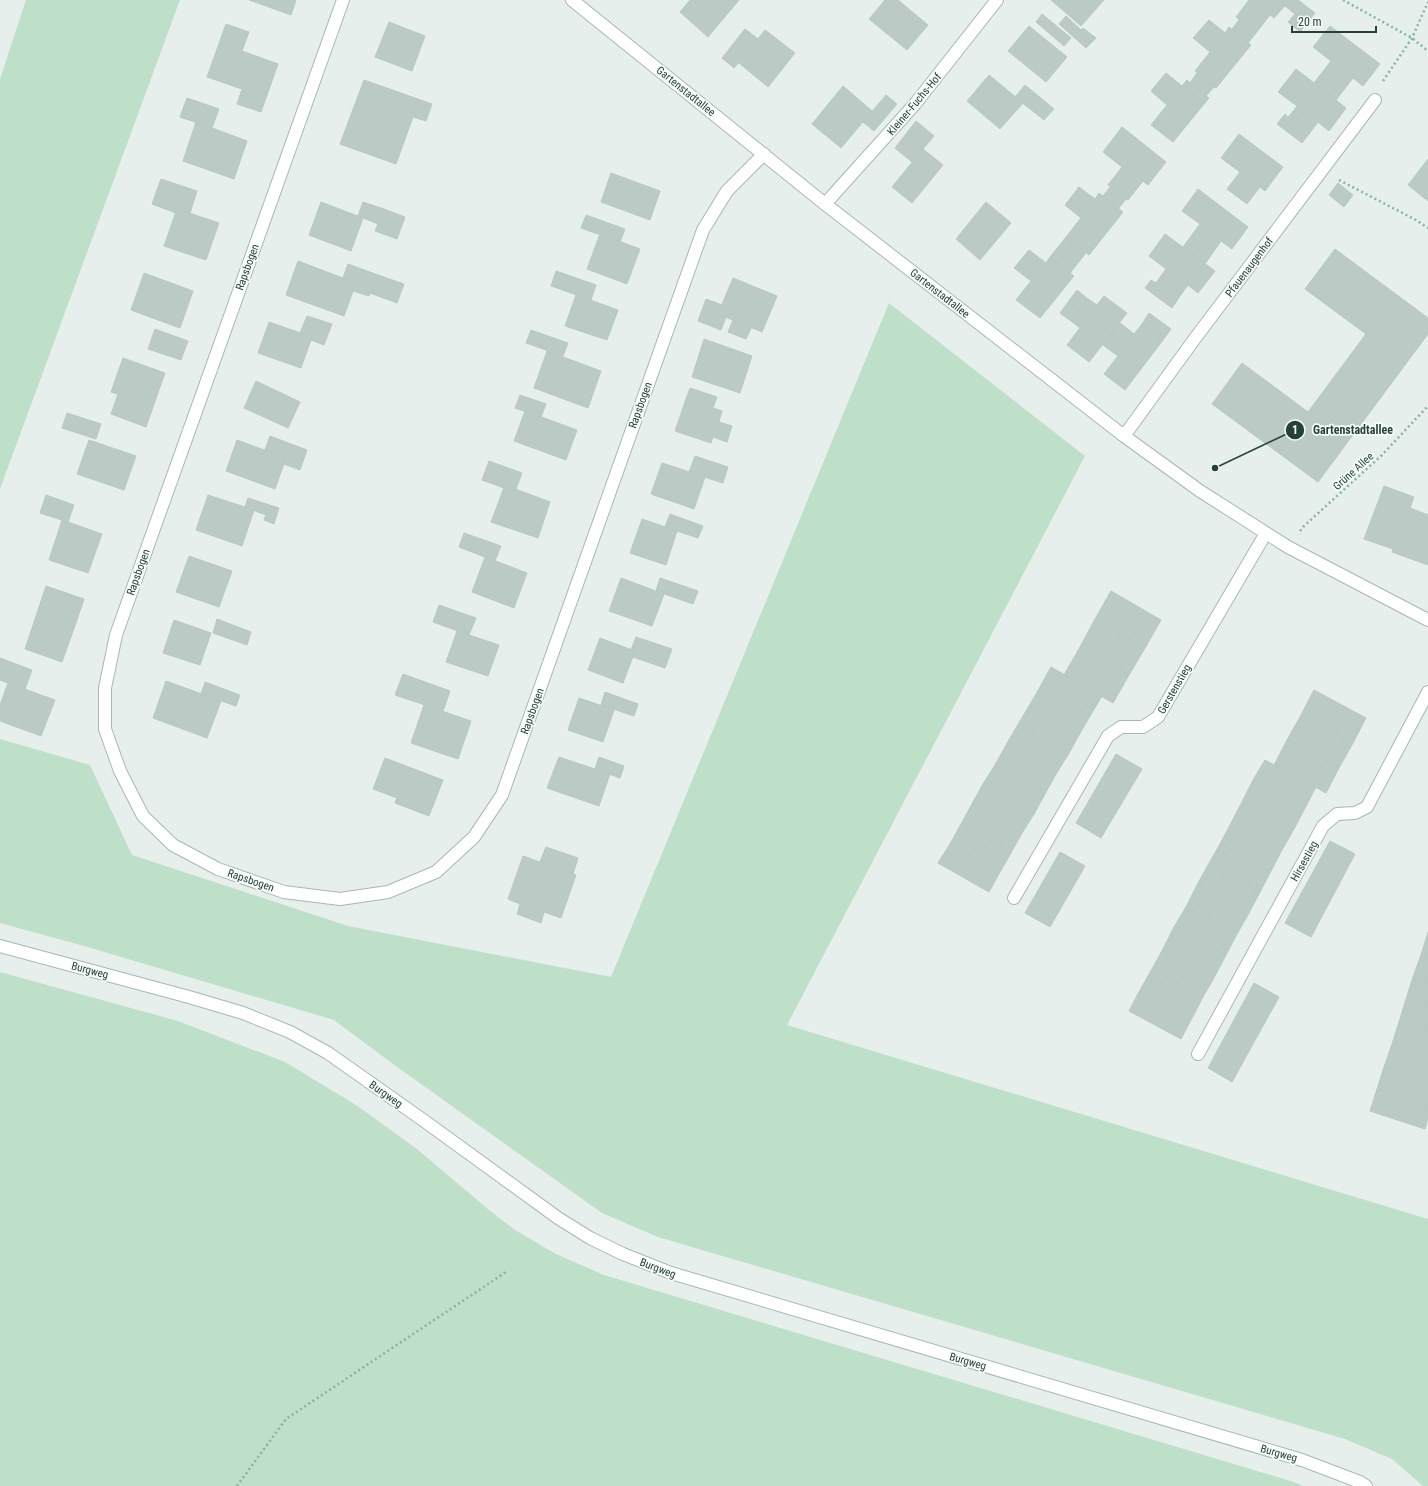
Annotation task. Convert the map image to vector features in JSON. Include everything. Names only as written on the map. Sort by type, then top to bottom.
[{"type":"street","name":"Rapsbogen","points":[[343,0],[116,635],[105,688],[105,729],[120,771],[143,816],[173,845],[218,869],[284,892],[340,899],[388,892],[436,872],[474,837],[502,795],[703,230],[726,191],[764,154]]},
{"type":"street","name":"Gartenstadtallee","points":[[572,0],[825,204],[1124,436],[1200,491],[1288,547],[1428,620]]},
{"type":"street","name":"Kleiner-Fuchs-Hof","points":[[825,204],[915,104],[997,0]]},
{"type":"street","name":"Pfauenaugenhof","points":[[1124,436],[1196,337],[1375,100]]},
{"type":"street","name":"Gerstenstieg","points":[[1014,898],[1108,736],[1121,727],[1143,726],[1158,717],[1266,533]]},
{"type":"street","name":"Hirsestieg","points":[[1198,1054],[1323,826],[1337,814],[1355,813],[1367,808],[1428,692]]},
{"type":"street","name":"Burgweg","points":[[0,946],[243,1013],[290,1032],[328,1053],[558,1218],[590,1238],[623,1254],[671,1273],[1302,1460],[1360,1482],[1366,1486]]},
{"type":"path","points":[[1343,0],[1412,38],[1428,51]]},
{"type":"path","points":[[1375,100],[1384,79],[1412,38],[1428,2]]},
{"type":"path","points":[[1322,170],[1352,188],[1416,220],[1428,228]]},
{"type":"path","name":"Grüne Allee","points":[[1288,547],[1304,526],[1382,455],[1428,406]]},
{"type":"path","points":[[237,1486],[286,1419],[506,1272]]},
{"type":"green space","points":[[26,0],[180,0],[0,489],[0,79]]},
{"type":"green space","points":[[889,303],[1085,456],[787,1025],[1428,1219],[1428,1486],[1423,1486],[1392,1459],[1345,1439],[658,1237],[602,1213],[393,1064],[334,1020],[84,946],[0,923],[0,739],[90,765],[132,855],[348,926],[611,977]]},
{"type":"green space","points":[[0,972],[178,1021],[285,1062],[356,1105],[417,1149],[515,1230],[556,1254],[604,1275],[1294,1482],[1303,1486],[0,1486]]},
{"type":"building","points":[[249,0],[296,0],[291,15]]},
{"type":"building","points":[[690,0],[739,0],[708,37],[680,12]]},
{"type":"building","points":[[885,0],[898,0],[928,25],[907,50],[869,19]]},
{"type":"building","points":[[1051,0],[1104,0],[1081,26]]},
{"type":"building","points":[[1249,0],[1290,0],[1274,18],[1270,15],[1256,33],[1236,17]]},
{"type":"building","points":[[1290,0],[1298,0],[1315,13],[1300,32],[1288,22],[1295,14],[1285,6]]},
{"type":"building","points":[[1042,14],[1071,38],[1064,46],[1036,22]]},
{"type":"building","points":[[1066,16],[1081,30],[1083,28],[1096,38],[1086,48],[1059,24]]},
{"type":"building","points":[[1209,20],[1225,33],[1229,27],[1251,45],[1216,88],[1195,71],[1210,52],[1193,38]]},
{"type":"building","points":[[1239,20],[1256,33],[1248,43],[1232,29]]},
{"type":"building","points":[[389,22],[425,36],[412,71],[375,57]]},
{"type":"building","points":[[226,24],[249,32],[242,51],[278,64],[261,112],[237,104],[242,89],[207,77]]},
{"type":"building","points":[[1029,26],[1067,57],[1046,82],[1008,51]]},
{"type":"building","points":[[1330,26],[1380,64],[1363,86],[1353,78],[1336,100],[1314,83],[1331,61],[1313,47]]},
{"type":"building","points":[[745,29],[758,39],[734,68],[722,58]]},
{"type":"building","points":[[765,30],[795,53],[768,87],[739,63]]},
{"type":"building","points":[[1296,69],[1346,108],[1329,131],[1318,122],[1312,130],[1291,114],[1297,106],[1278,92]]},
{"type":"building","points":[[1166,73],[1182,86],[1187,80],[1209,98],[1173,142],[1151,125],[1167,105],[1151,91]]},
{"type":"building","points":[[1197,73],[1214,87],[1206,96],[1190,83]]},
{"type":"building","points":[[989,75],[1023,103],[1000,129],[967,101]]},
{"type":"building","points":[[364,80],[432,104],[426,121],[413,117],[396,164],[340,144]]},
{"type":"building","points":[[1025,85],[1054,109],[1044,120],[1015,97]]},
{"type":"building","points":[[843,86],[872,111],[841,148],[812,124]]},
{"type":"building","points":[[886,95],[897,104],[874,131],[863,122]]},
{"type":"building","points":[[187,98],[219,109],[212,128],[180,117]]},
{"type":"building","points":[[1285,114],[1288,117],[1291,114],[1312,130],[1302,143],[1277,124]]},
{"type":"building","points":[[916,121],[934,136],[912,162],[895,148]]},
{"type":"building","points":[[196,122],[247,141],[234,179],[183,161]]},
{"type":"building","points":[[1122,127],[1166,162],[1148,185],[1143,181],[1128,200],[1108,185],[1122,167],[1103,152]]},
{"type":"building","points":[[1239,134],[1283,167],[1265,191],[1260,187],[1247,204],[1227,189],[1240,172],[1221,158]]},
{"type":"building","points":[[923,149],[943,165],[912,203],[892,187]]},
{"type":"building","points":[[1428,159],[1428,201],[1408,185]]},
{"type":"building","points":[[611,173],[660,191],[650,220],[601,202]]},
{"type":"building","points":[[161,179],[197,191],[190,213],[177,209],[176,213],[152,204]]},
{"type":"building","points":[[1338,183],[1353,195],[1344,207],[1329,195]]},
{"type":"building","points":[[1079,187],[1095,199],[1099,193],[1123,212],[1089,255],[1066,237],[1081,218],[1065,205]]},
{"type":"building","points":[[1110,187],[1126,199],[1118,209],[1103,196]]},
{"type":"building","points":[[1198,189],[1248,227],[1232,249],[1221,241],[1205,264],[1183,247],[1200,224],[1182,211]]},
{"type":"building","points":[[321,202],[363,218],[351,251],[309,235]]},
{"type":"building","points":[[363,202],[384,209],[378,224],[358,216]]},
{"type":"building","points":[[986,202],[1011,223],[980,260],[956,239]]},
{"type":"building","points":[[177,209],[219,223],[206,260],[164,246]]},
{"type":"building","points":[[384,209],[405,217],[397,239],[375,231]]},
{"type":"building","points":[[586,215],[625,229],[620,242],[581,228]]},
{"type":"building","points":[[600,234],[640,249],[627,284],[587,269]]},
{"type":"building","points":[[1165,234],[1215,271],[1198,293],[1188,285],[1180,296],[1158,280],[1166,269],[1149,256]]},
{"type":"building","points":[[1066,237],[1086,253],[1070,273],[1050,257]]},
{"type":"building","points":[[1335,249],[1428,318],[1428,334],[1318,482],[1212,404],[1242,363],[1308,412],[1366,334],[1305,289]]},
{"type":"building","points":[[1029,250],[1046,263],[1050,257],[1074,276],[1040,318],[1016,300],[1031,281],[1014,268]]},
{"type":"building","points":[[298,261],[356,283],[344,316],[286,295]]},
{"type":"building","points":[[348,264],[378,275],[369,296],[353,291],[356,283],[343,278]]},
{"type":"building","points":[[556,271],[596,285],[591,300],[551,286]]},
{"type":"building","points":[[144,273],[193,291],[180,328],[131,310]]},
{"type":"building","points":[[378,275],[404,284],[397,303],[370,293]]},
{"type":"building","points":[[733,278],[777,296],[762,332],[718,314]]},
{"type":"building","points":[[1151,280],[1156,283],[1158,280],[1180,296],[1172,308],[1145,288]]},
{"type":"building","points":[[1077,290],[1088,299],[1071,321],[1060,313]]},
{"type":"building","points":[[576,295],[618,310],[607,340],[565,326]]},
{"type":"building","points":[[1104,296],[1127,313],[1089,362],[1067,345],[1080,328],[1071,321],[1088,299],[1097,305]]},
{"type":"building","points":[[706,299],[722,305],[718,314],[726,317],[721,330],[698,321]]},
{"type":"building","points":[[1149,313],[1171,329],[1163,340],[1142,324]]},
{"type":"building","points":[[307,316],[332,324],[324,345],[311,340],[312,337],[300,333]]},
{"type":"building","points":[[733,320],[751,328],[746,339],[728,332]]},
{"type":"building","points":[[269,322],[312,337],[301,368],[258,353]]},
{"type":"building","points":[[1119,322],[1134,334],[1142,324],[1163,340],[1125,390],[1104,374],[1118,356],[1103,345]]},
{"type":"building","points":[[155,329],[188,341],[181,360],[148,349]]},
{"type":"building","points":[[531,330],[568,343],[563,356],[526,343]]},
{"type":"building","points":[[704,339],[752,356],[740,393],[692,377]]},
{"type":"building","points":[[547,351],[601,371],[588,408],[534,388]]},
{"type":"building","points":[[123,358],[165,373],[146,427],[111,414],[118,394],[111,392]]},
{"type":"building","points":[[256,381],[300,402],[288,428],[244,408]]},
{"type":"building","points":[[690,388],[717,397],[713,408],[686,399]]},
{"type":"building","points":[[520,395],[546,404],[541,417],[515,408]]},
{"type":"building","points":[[686,399],[722,411],[719,422],[732,426],[727,442],[713,437],[711,443],[675,431]]},
{"type":"building","points":[[525,411],[577,430],[566,460],[514,441]]},
{"type":"building","points":[[67,413],[101,424],[96,439],[62,428]]},
{"type":"building","points":[[270,436],[307,450],[300,470],[284,464],[286,458],[265,450]]},
{"type":"building","points":[[89,440],[136,456],[124,490],[77,474]]},
{"type":"building","points":[[237,440],[286,458],[275,489],[226,471]]},
{"type":"building","points":[[695,456],[728,467],[723,483],[689,472]]},
{"type":"building","points":[[489,461],[522,473],[516,489],[505,485],[504,488],[482,480]]},
{"type":"building","points":[[662,463],[705,477],[694,509],[651,494]]},
{"type":"building","points":[[505,485],[550,502],[538,538],[491,522]]},
{"type":"building","points":[[1384,486],[1414,497],[1410,508],[1428,515],[1428,565],[1392,552],[1393,549],[1364,539]]},
{"type":"building","points":[[46,495],[74,505],[68,522],[40,513]]},
{"type":"building","points":[[208,495],[254,510],[242,546],[196,530]]},
{"type":"building","points":[[248,498],[279,508],[274,524],[264,520],[266,515],[245,507]]},
{"type":"building","points":[[670,514],[703,526],[698,538],[665,527]]},
{"type":"building","points":[[642,519],[677,531],[666,565],[630,553]]},
{"type":"building","points":[[62,520],[102,534],[88,573],[49,560]]},
{"type":"building","points":[[464,533],[501,546],[495,561],[459,547]]},
{"type":"building","points":[[189,556],[232,571],[219,607],[176,592]]},
{"type":"building","points":[[485,557],[527,573],[514,608],[472,592]]},
{"type":"building","points":[[621,578],[664,594],[652,626],[609,611]]},
{"type":"building","points":[[660,578],[698,591],[693,604],[656,591]]},
{"type":"building","points":[[46,586],[84,599],[77,620],[39,607]]},
{"type":"building","points":[[1111,591],[1161,620],[1145,648],[1095,619]]},
{"type":"building","points":[[439,605],[476,618],[469,635],[433,622]]},
{"type":"building","points":[[39,607],[77,620],[62,662],[25,649]]},
{"type":"building","points":[[217,619],[251,632],[247,645],[213,633]]},
{"type":"building","points":[[1095,619],[1145,648],[1129,675],[1080,647]]},
{"type":"building","points":[[174,620],[211,633],[200,665],[163,653]]},
{"type":"building","points":[[457,631],[499,645],[488,676],[446,662]]},
{"type":"building","points":[[636,637],[672,649],[665,668],[633,657],[635,651],[631,650]]},
{"type":"building","points":[[600,638],[635,651],[623,683],[588,670]]},
{"type":"building","points":[[1080,647],[1129,675],[1113,703],[1064,675]]},
{"type":"building","points":[[0,658],[32,670],[25,689],[0,680]]},
{"type":"building","points":[[1051,667],[1102,696],[1090,716],[1040,687]]},
{"type":"building","points":[[403,674],[450,691],[443,711],[395,695]]},
{"type":"building","points":[[166,681],[221,701],[207,738],[153,718]]},
{"type":"building","points":[[205,682],[240,695],[236,706],[201,694]]},
{"type":"building","points":[[8,683],[55,700],[41,736],[0,721],[0,705]]},
{"type":"building","points":[[1040,687],[1090,716],[1079,735],[1029,706]]},
{"type":"building","points":[[1314,690],[1366,718],[1353,743],[1301,715]]},
{"type":"building","points":[[605,692],[638,704],[634,716],[601,705]]},
{"type":"building","points":[[579,698],[614,710],[603,742],[568,730]]},
{"type":"building","points":[[424,705],[471,721],[458,759],[411,743]]},
{"type":"building","points":[[1029,706],[1079,735],[1068,755],[1017,726]]},
{"type":"building","points":[[1301,715],[1353,743],[1339,768],[1287,740]]},
{"type":"building","points":[[1017,726],[1068,755],[1056,774],[1006,745]]},
{"type":"building","points":[[1287,740],[1339,768],[1326,793],[1274,765]]},
{"type":"building","points":[[1006,745],[1056,774],[1045,794],[995,765]]},
{"type":"building","points":[[1116,754],[1142,769],[1101,838],[1076,823]]},
{"type":"building","points":[[559,757],[610,774],[599,806],[547,788]]},
{"type":"building","points":[[599,757],[624,766],[620,778],[595,769]]},
{"type":"building","points":[[385,758],[443,780],[429,816],[395,803],[397,798],[373,789]]},
{"type":"building","points":[[1265,760],[1316,787],[1305,808],[1253,780]]},
{"type":"building","points":[[995,765],[1045,794],[1034,814],[983,784]]},
{"type":"building","points":[[1253,780],[1305,808],[1294,829],[1242,802]]},
{"type":"building","points":[[983,784],[1034,814],[1022,833],[972,804]]},
{"type":"building","points":[[1242,802],[1294,829],[1282,850],[1231,823]]},
{"type":"building","points":[[972,804],[1022,833],[1011,853],[961,824]]},
{"type":"building","points":[[1231,823],[1282,850],[1271,871],[1220,844]]},
{"type":"building","points":[[961,824],[1011,853],[1000,872],[950,844]]},
{"type":"building","points":[[1330,841],[1355,854],[1311,937],[1285,923]]},
{"type":"building","points":[[950,844],[1000,872],[989,892],[938,863]]},
{"type":"building","points":[[1220,844],[1271,871],[1260,892],[1208,865]]},
{"type":"building","points":[[546,847],[578,858],[573,874],[540,862]]},
{"type":"building","points":[[1060,852],[1085,866],[1050,927],[1025,913]]},
{"type":"building","points":[[523,856],[576,875],[561,918],[544,912],[541,923],[517,914],[520,904],[508,899]]},
{"type":"building","points":[[1208,865],[1260,892],[1249,913],[1197,885]]},
{"type":"building","points":[[1197,885],[1249,913],[1237,934],[1186,907]]},
{"type":"building","points":[[1186,907],[1237,934],[1226,955],[1174,927]]},
{"type":"building","points":[[1174,927],[1226,955],[1215,976],[1163,949]]},
{"type":"building","points":[[1428,932],[1428,957],[1421,955]]},
{"type":"building","points":[[1163,949],[1215,976],[1203,997],[1152,969]]},
{"type":"building","points":[[1421,955],[1428,957],[1428,981],[1413,977]]},
{"type":"building","points":[[1152,969],[1203,997],[1192,1018],[1140,990]]},
{"type":"building","points":[[1413,977],[1428,981],[1428,1006],[1406,999]]},
{"type":"building","points":[[1254,983],[1279,997],[1232,1082],[1208,1068]]},
{"type":"building","points":[[1140,990],[1192,1018],[1181,1039],[1129,1011]]},
{"type":"building","points":[[1406,999],[1428,1006],[1428,1031],[1399,1022]]},
{"type":"building","points":[[1399,1022],[1428,1031],[1428,1056],[1392,1044]]},
{"type":"building","points":[[1392,1044],[1428,1056],[1428,1080],[1384,1067]]},
{"type":"building","points":[[1384,1067],[1428,1080],[1428,1105],[1377,1089]]},
{"type":"building","points":[[1377,1089],[1428,1105],[1428,1118],[1425,1129],[1370,1111]]},
{"type":"place","name":"Gartenstadtallee","points":[[1215,468]]}]
